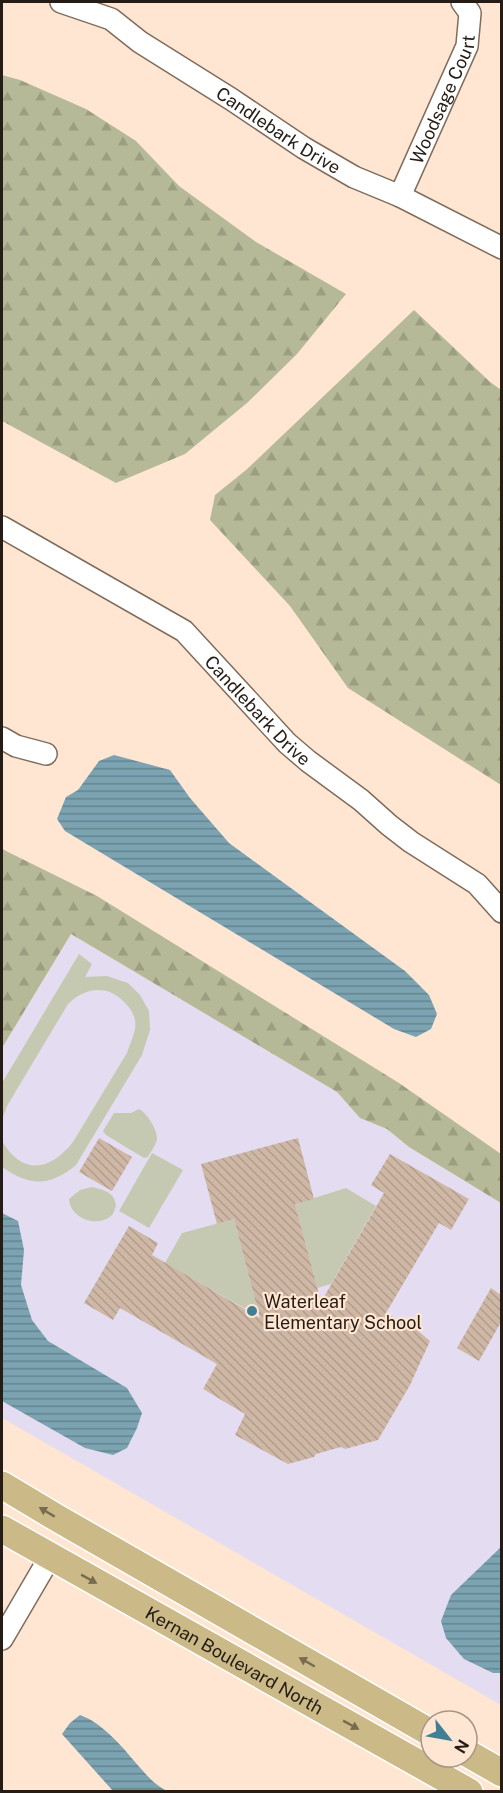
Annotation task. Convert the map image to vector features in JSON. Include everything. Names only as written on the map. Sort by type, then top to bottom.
[{"type":"main road","name":"Kernan Boulevard North","points":[[2,1485],[66,1524],[419,1725]]},
{"type":"main road","name":"Kernan Boulevard North","points":[[2,1529],[469,1791]]},
{"type":"main road","points":[[479,1760],[501,1773]]},
{"type":"street","name":"Candlebark Drive","points":[[61,2],[111,19],[140,42],[304,148],[354,177],[400,196],[501,248]]},
{"type":"street","name":"Woodsage Court","points":[[400,196],[467,46],[470,13],[462,2]]},
{"type":"street","name":"Candlebark Drive","points":[[2,526],[183,631],[287,743],[361,800],[389,825],[477,884],[501,912]]},
{"type":"street","points":[[2,738],[16,746],[46,754]]},
{"type":"street","points":[[2,1639],[50,1557]]},
{"type":"shaded area","name":"Waterleaf Elementary School","points":[[71,934],[337,1092],[360,1118],[387,1129],[409,1147],[501,1203],[501,1705],[2,1418],[2,1048]]},
{"type":"green space","points":[[2,75],[20,80],[86,109],[136,141],[179,186],[256,242],[346,294],[297,354],[247,403],[185,454],[116,483],[2,421]]},
{"type":"green space","points":[[414,310],[501,390],[501,785],[348,688],[290,606],[210,520],[215,495],[246,470]]},
{"type":"green space","points":[[2,849],[97,896],[399,1083],[501,1154],[501,1203],[409,1147],[387,1129],[360,1118],[337,1092],[71,934],[2,1048]]},
{"type":"green space","points":[[79,954],[92,964],[85,977],[107,976],[128,983],[140,995],[149,1011],[150,1030],[142,1055],[76,1165],[57,1177],[30,1181],[2,1167],[2,1141],[18,1160],[27,1164],[45,1164],[64,1152],[73,1142],[127,1053],[134,1033],[135,1020],[132,1012],[112,993],[97,990],[75,998],[68,1004],[7,1106],[2,1120],[2,1083]]},
{"type":"green space","points":[[139,1109],[151,1122],[157,1138],[148,1157],[144,1158],[103,1131],[114,1113],[131,1113]]},
{"type":"green space","points":[[152,1153],[183,1170],[149,1228],[119,1211]]},
{"type":"green space","points":[[92,1187],[108,1192],[114,1198],[116,1206],[112,1215],[106,1219],[92,1221],[85,1219],[79,1216],[71,1206],[69,1199],[80,1190]]},
{"type":"green space","points":[[346,1188],[376,1206],[331,1284],[317,1288],[295,1204]]},
{"type":"green space","points":[[234,1219],[257,1305],[244,1308],[165,1263],[182,1233]]},
{"type":"water","points":[[114,755],[170,770],[190,798],[229,843],[405,971],[429,995],[437,1014],[431,1029],[416,1037],[394,1029],[65,831],[57,819],[66,797],[78,790],[99,761]]},
{"type":"water","points":[[2,1213],[18,1221],[24,1250],[21,1285],[32,1320],[48,1341],[127,1388],[142,1413],[127,1448],[113,1455],[85,1448],[2,1401]]},
{"type":"water","points":[[501,1547],[501,1673],[493,1673],[464,1659],[446,1638],[441,1621],[451,1595]]},
{"type":"water","points":[[80,1715],[96,1723],[110,1735],[150,1778],[167,1791],[113,1791],[62,1734]]},
{"type":"building","points":[[99,1138],[132,1157],[112,1191],[79,1172]]},
{"type":"building","points":[[298,1138],[314,1199],[295,1204],[321,1302],[384,1193],[371,1185],[390,1154],[469,1199],[451,1230],[439,1223],[386,1313],[417,1330],[430,1341],[410,1385],[378,1440],[345,1449],[341,1447],[288,1464],[235,1435],[245,1414],[203,1389],[217,1364],[120,1308],[113,1320],[84,1303],[129,1226],[158,1243],[152,1255],[260,1318],[234,1219],[217,1224],[201,1164]]},
{"type":"building","points":[[491,1288],[501,1295],[501,1322],[479,1361],[457,1348]]},
{"type":"place","name":"Waterleaf Elementary School","points":[[252,1311]]}]
